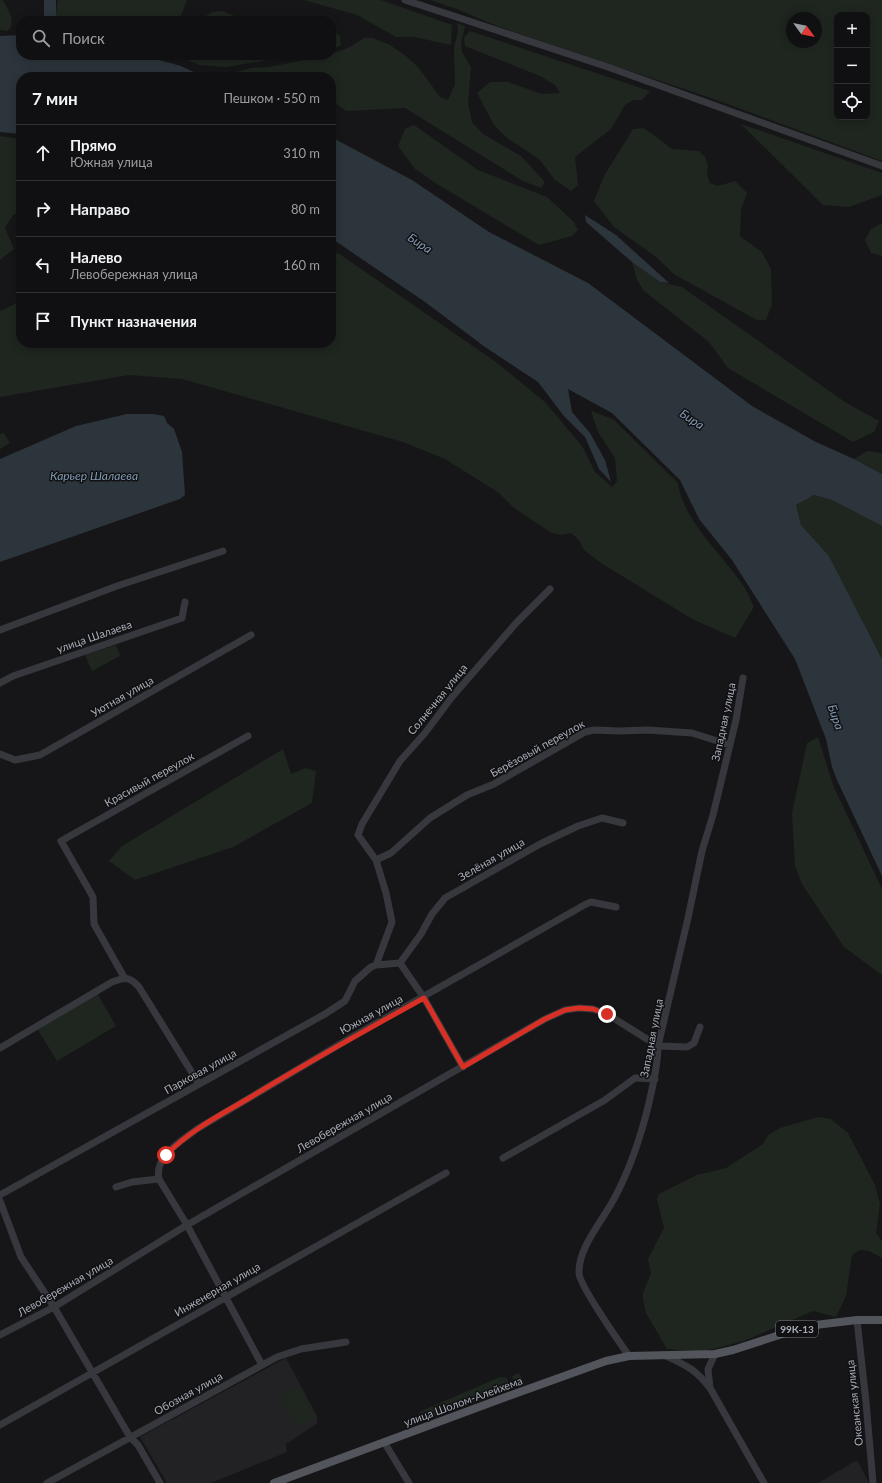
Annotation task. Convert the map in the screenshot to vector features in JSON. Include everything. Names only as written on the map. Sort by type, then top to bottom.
[{"type":"main road","name":"99К-13","points":[[664,1355],[715,1354],[733,1350],[807,1326],[857,1320],[882,1320]]},
{"type":"main road","name":"улица Шолом-Алейхема","points":[[279,1482],[524,1390],[606,1362],[629,1356],[664,1355]]},
{"type":"street","points":[[405,0],[608,68],[882,166]]},
{"type":"street","points":[[0,630],[117,586],[223,551]]},
{"type":"street","name":"Солнечная улица","points":[[376,860],[358,835],[362,824],[400,761],[425,733],[452,697],[512,627],[550,588]]},
{"type":"street","name":"улица Шалаева","points":[[0,683],[13,676],[182,618],[185,602]]},
{"type":"street","name":"Уютная улица","points":[[0,754],[15,760],[40,755],[251,635]]},
{"type":"street","name":"Западная улица","points":[[629,1356],[585,1288],[578,1274],[582,1256],[590,1237],[604,1218],[615,1197],[638,1143],[658,1065],[658,1046],[702,851],[713,815],[736,720],[743,678]]},
{"type":"street","name":"Берёзовый переулок","points":[[376,860],[391,853],[430,818],[467,795],[494,784],[585,732],[594,730],[648,730],[692,733],[730,745]]},
{"type":"street","name":"Красивый переулок","points":[[124,977],[94,924],[93,897],[61,841],[248,736]]},
{"type":"street","name":"Зелёная улица","points":[[400,963],[421,934],[432,914],[445,898],[540,844],[578,826],[602,818],[623,823]]},
{"type":"street","points":[[376,860],[386,893],[392,922],[376,965]]},
{"type":"street","name":"Южная улица","points":[[159,1179],[157,1171],[159,1164],[179,1142],[197,1129],[293,1072],[586,904],[591,902],[616,907]]},
{"type":"street","points":[[400,963],[424,998],[463,1067]]},
{"type":"street","name":"Парковая улица","points":[[0,1196],[326,1014],[345,1002],[355,980],[371,967],[376,965],[400,963]]},
{"type":"street","points":[[0,1048],[112,982],[124,977],[133,980],[139,987],[199,1084]]},
{"type":"street","name":"Левобережная улица","points":[[0,1335],[54,1307],[187,1225],[545,1019],[565,1010],[579,1008],[593,1009],[607,1014],[658,1046]]},
{"type":"street","points":[[658,1046],[687,1047],[694,1043],[700,1027]]},
{"type":"street","points":[[503,1158],[605,1100],[635,1078],[654,1078]]},
{"type":"street","name":"Инженерная улица","points":[[0,1425],[446,1172]]},
{"type":"street","points":[[116,1187],[124,1184],[159,1179],[187,1225],[262,1365]]},
{"type":"street","points":[[0,1201],[21,1257],[54,1307],[130,1437],[138,1445],[160,1483]]},
{"type":"street","name":"Океанская улица","points":[[857,1320],[873,1483]]},
{"type":"street","name":"Обозная улица","points":[[47,1483],[277,1357],[300,1349],[346,1342]]},
{"type":"street","points":[[710,1388],[708,1369],[715,1354]]},
{"type":"street","points":[[664,1355],[692,1368],[710,1388],[764,1483]]},
{"type":"street","points":[[384,1442],[409,1483]]},
{"type":"shaded area","points":[[0,0],[3,0],[11,16],[12,23],[8,31],[0,30]]},
{"type":"shaded area","points":[[58,0],[187,0],[181,16],[56,16]]},
{"type":"shaded area","points":[[304,0],[381,0],[452,25],[451,45],[414,37],[396,37],[357,15]]},
{"type":"shaded area","points":[[430,0],[882,0],[882,161],[714,99],[497,26],[457,9]]},
{"type":"shaded area","points":[[222,11],[234,16],[205,16],[213,12]]},
{"type":"shaded area","points":[[457,23],[465,26],[461,44],[462,52],[471,67],[468,103],[472,122],[483,134],[521,156],[545,182],[541,188],[523,181],[405,108],[346,111],[336,102],[336,72],[236,72],[251,68],[269,67],[305,60],[336,60],[336,52],[350,47],[364,38],[373,38],[390,45],[406,56],[419,68],[440,97],[448,100],[455,84],[454,48],[458,31]]},
{"type":"shaded area","points":[[470,31],[650,91],[642,100],[633,100],[625,105],[611,129],[575,157],[578,185],[571,191],[555,180],[539,159],[507,138],[494,125],[477,93],[490,82],[508,82],[542,94],[560,93],[555,85],[540,76],[465,46],[464,38]]},
{"type":"shaded area","points":[[336,34],[340,35],[341,45],[336,48]]},
{"type":"shaded area","points":[[188,60],[269,60],[226,67],[199,65]]},
{"type":"shaded area","points":[[741,124],[882,173],[882,195],[849,207],[823,205]]},
{"type":"shaded area","points":[[414,125],[478,170],[547,197],[573,221],[578,230],[572,236],[539,245],[437,184],[415,169],[398,146],[405,129]]},
{"type":"shaded area","points":[[643,128],[672,149],[699,151],[705,157],[708,166],[707,174],[710,183],[718,186],[735,181],[747,193],[741,209],[740,236],[762,252],[771,269],[772,304],[766,320],[757,320],[675,275],[656,257],[614,227],[594,201],[604,176],[633,129]]},
{"type":"shaded area","points":[[0,136],[16,138],[16,214],[13,215],[5,228],[14,249],[0,260]]},
{"type":"shaded area","points":[[882,223],[882,256],[871,253],[865,240],[871,229]]},
{"type":"shaded area","points":[[336,253],[338,253],[496,362],[545,402],[582,446],[595,472],[612,487],[617,481],[615,458],[598,432],[591,411],[613,419],[678,483],[681,497],[696,524],[745,588],[754,607],[735,638],[692,619],[601,563],[584,550],[579,540],[571,533],[560,535],[550,532],[514,508],[499,493],[445,459],[403,442],[182,379],[129,375],[0,397],[0,311],[16,303],[16,348],[336,348]]},
{"type":"shaded area","points":[[632,262],[660,282],[682,287],[845,402],[879,421],[874,432],[853,442],[728,368],[709,342],[644,291],[637,280]]},
{"type":"shaded area","points":[[4,433],[10,443],[0,449],[0,434]]},
{"type":"shaded area","points":[[867,451],[882,453],[882,474],[854,459]]},
{"type":"shaded area","points":[[814,495],[832,500],[882,526],[882,659],[829,556],[801,525],[796,505]]},
{"type":"shaded area","points":[[116,645],[120,656],[92,671],[85,655]]},
{"type":"shaded area","points":[[818,737],[833,785],[882,889],[882,975],[844,947],[802,884],[795,866],[792,813],[807,743]]},
{"type":"shaded area","points":[[283,749],[291,774],[306,768],[316,771],[312,803],[233,847],[135,880],[109,861],[122,846]]},
{"type":"shaded area","points":[[97,993],[116,1026],[57,1061],[38,1030]]},
{"type":"shaded area","points":[[818,1117],[831,1119],[848,1133],[875,1185],[880,1204],[876,1233],[882,1241],[882,1258],[869,1251],[860,1250],[852,1255],[846,1296],[836,1317],[813,1311],[744,1341],[701,1352],[667,1349],[646,1313],[643,1299],[643,1293],[651,1273],[648,1259],[664,1228],[657,1199],[659,1194],[697,1175],[726,1168],[763,1144],[768,1135],[780,1128]]},
{"type":"shaded area","points":[[286,1358],[317,1416],[317,1424],[286,1444],[287,1452],[211,1483],[167,1483],[140,1437]]},
{"type":"shaded area","points":[[519,1373],[525,1384],[518,1386],[515,1384],[512,1376]]},
{"type":"shaded area","points":[[500,1377],[507,1378],[510,1386],[508,1389],[426,1420],[422,1419],[419,1412]]},
{"type":"shaded area","points":[[299,1387],[316,1418],[298,1428],[281,1397]]},
{"type":"shaded area","points":[[857,1460],[869,1483],[818,1483]]},
{"type":"water","points":[[16,35],[16,60],[159,60],[181,66],[194,72],[16,72],[16,134],[0,132],[0,36]]},
{"type":"water","name":"Бира","points":[[336,140],[412,180],[489,232],[588,283],[752,406],[816,442],[854,459],[882,474],[882,526],[832,500],[814,495],[796,505],[801,525],[829,556],[882,659],[882,876],[837,780],[832,767],[826,739],[795,659],[732,560],[699,519],[680,480],[612,413],[568,389],[572,412],[590,433],[605,460],[611,482],[599,469],[585,437],[564,416],[538,382],[485,347],[425,302],[336,241]]},
{"type":"water","points":[[585,215],[616,235],[669,283],[660,282],[632,262],[586,222]]},
{"type":"water","name":"Карьер Шалаева","points":[[127,414],[153,414],[164,416],[167,423],[174,429],[182,452],[185,495],[180,499],[0,562],[0,459],[76,426]]},
{"type":"waterway","points":[[50,0],[50,16]]},
{"type":"route","points":[[166,1155],[179,1142],[197,1129],[280,1079],[424,998],[463,1067],[545,1019],[565,1010],[579,1008],[593,1009],[607,1014]]}]
